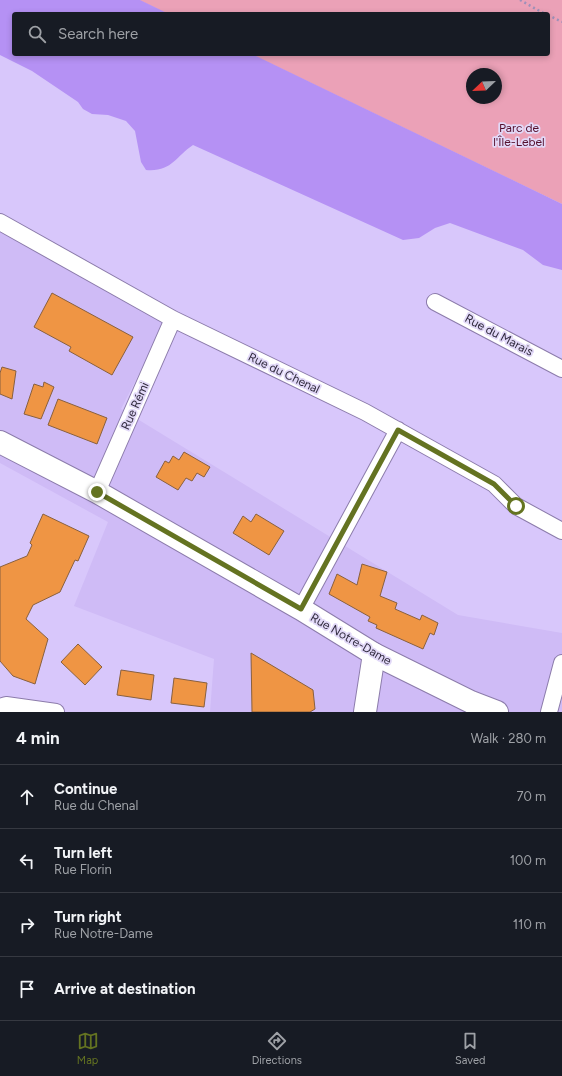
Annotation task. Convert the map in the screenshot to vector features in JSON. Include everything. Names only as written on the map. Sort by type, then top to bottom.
[{"type":"main road","name":"Rue Notre-Dame","points":[[0,442],[97,492],[301,609],[374,654],[471,702],[496,712]]},
{"type":"main road","points":[[365,712],[374,654]]},
{"type":"street","name":"Rue du Chenal","points":[[0,222],[172,320],[365,412],[398,430],[494,484],[516,506],[562,531]]},
{"type":"street","name":"Rue du Marais","points":[[435,302],[562,369]]},
{"type":"street","name":"Rue Rémi","points":[[97,492],[172,320]]},
{"type":"street","points":[[301,609],[398,430]]},
{"type":"street","points":[[550,712],[562,663]]},
{"type":"street","points":[[0,706],[6,705],[56,712]]},
{"type":"path","points":[[520,0],[541,12]]},
{"type":"path","points":[[550,16],[562,22]]},
{"type":"shaded area","points":[[0,0],[140,0],[165,12],[12,12],[12,56],[256,56],[562,204],[562,270],[543,265],[523,250],[450,223],[435,228],[419,238],[403,240],[193,145],[168,166],[162,169],[146,170],[141,162],[135,131],[126,121],[108,115],[92,114],[83,109],[78,102],[32,71],[0,55]]},
{"type":"shaded area","points":[[0,231],[165,323],[121,409],[458,615],[562,633],[562,712],[210,712],[214,659],[74,606],[108,522],[0,463]]},
{"type":"green space","name":"Parc de l'Île-Lebel","points":[[139,0],[562,0],[562,204],[255,56],[550,56],[550,12],[164,12]]},
{"type":"building","points":[[52,293],[133,337],[112,375],[69,351],[71,347],[34,327]]},
{"type":"building","points":[[2,367],[16,371],[12,399],[0,394],[0,373]]},
{"type":"building","points":[[44,382],[54,387],[41,419],[24,414],[34,384],[43,387]]},
{"type":"building","points":[[58,399],[107,418],[97,444],[48,425]]},
{"type":"building","points":[[184,452],[210,467],[204,477],[197,473],[192,481],[186,478],[178,490],[156,477],[165,461],[169,463],[173,456],[179,460]]},
{"type":"building","points":[[43,514],[89,536],[78,561],[75,560],[60,592],[33,605],[26,619],[48,639],[35,684],[13,676],[0,661],[0,567],[27,556],[32,545],[30,543]]},
{"type":"building","points":[[256,514],[284,531],[269,555],[233,533],[243,516],[251,522]]},
{"type":"building","points":[[362,564],[387,572],[380,596],[397,603],[395,609],[420,620],[422,615],[438,623],[434,635],[430,633],[423,649],[376,628],[377,625],[368,621],[370,617],[329,594],[337,574],[357,585]]},
{"type":"building","points":[[78,644],[102,667],[85,685],[61,662]]},
{"type":"building","points":[[251,653],[313,690],[315,709],[310,712],[252,712]]},
{"type":"building","points":[[121,670],[154,675],[151,700],[117,695]]},
{"type":"building","points":[[174,678],[207,683],[204,707],[171,703]]},
{"type":"route","points":[[97,492],[301,609],[398,430],[494,484],[516,506]]}]
